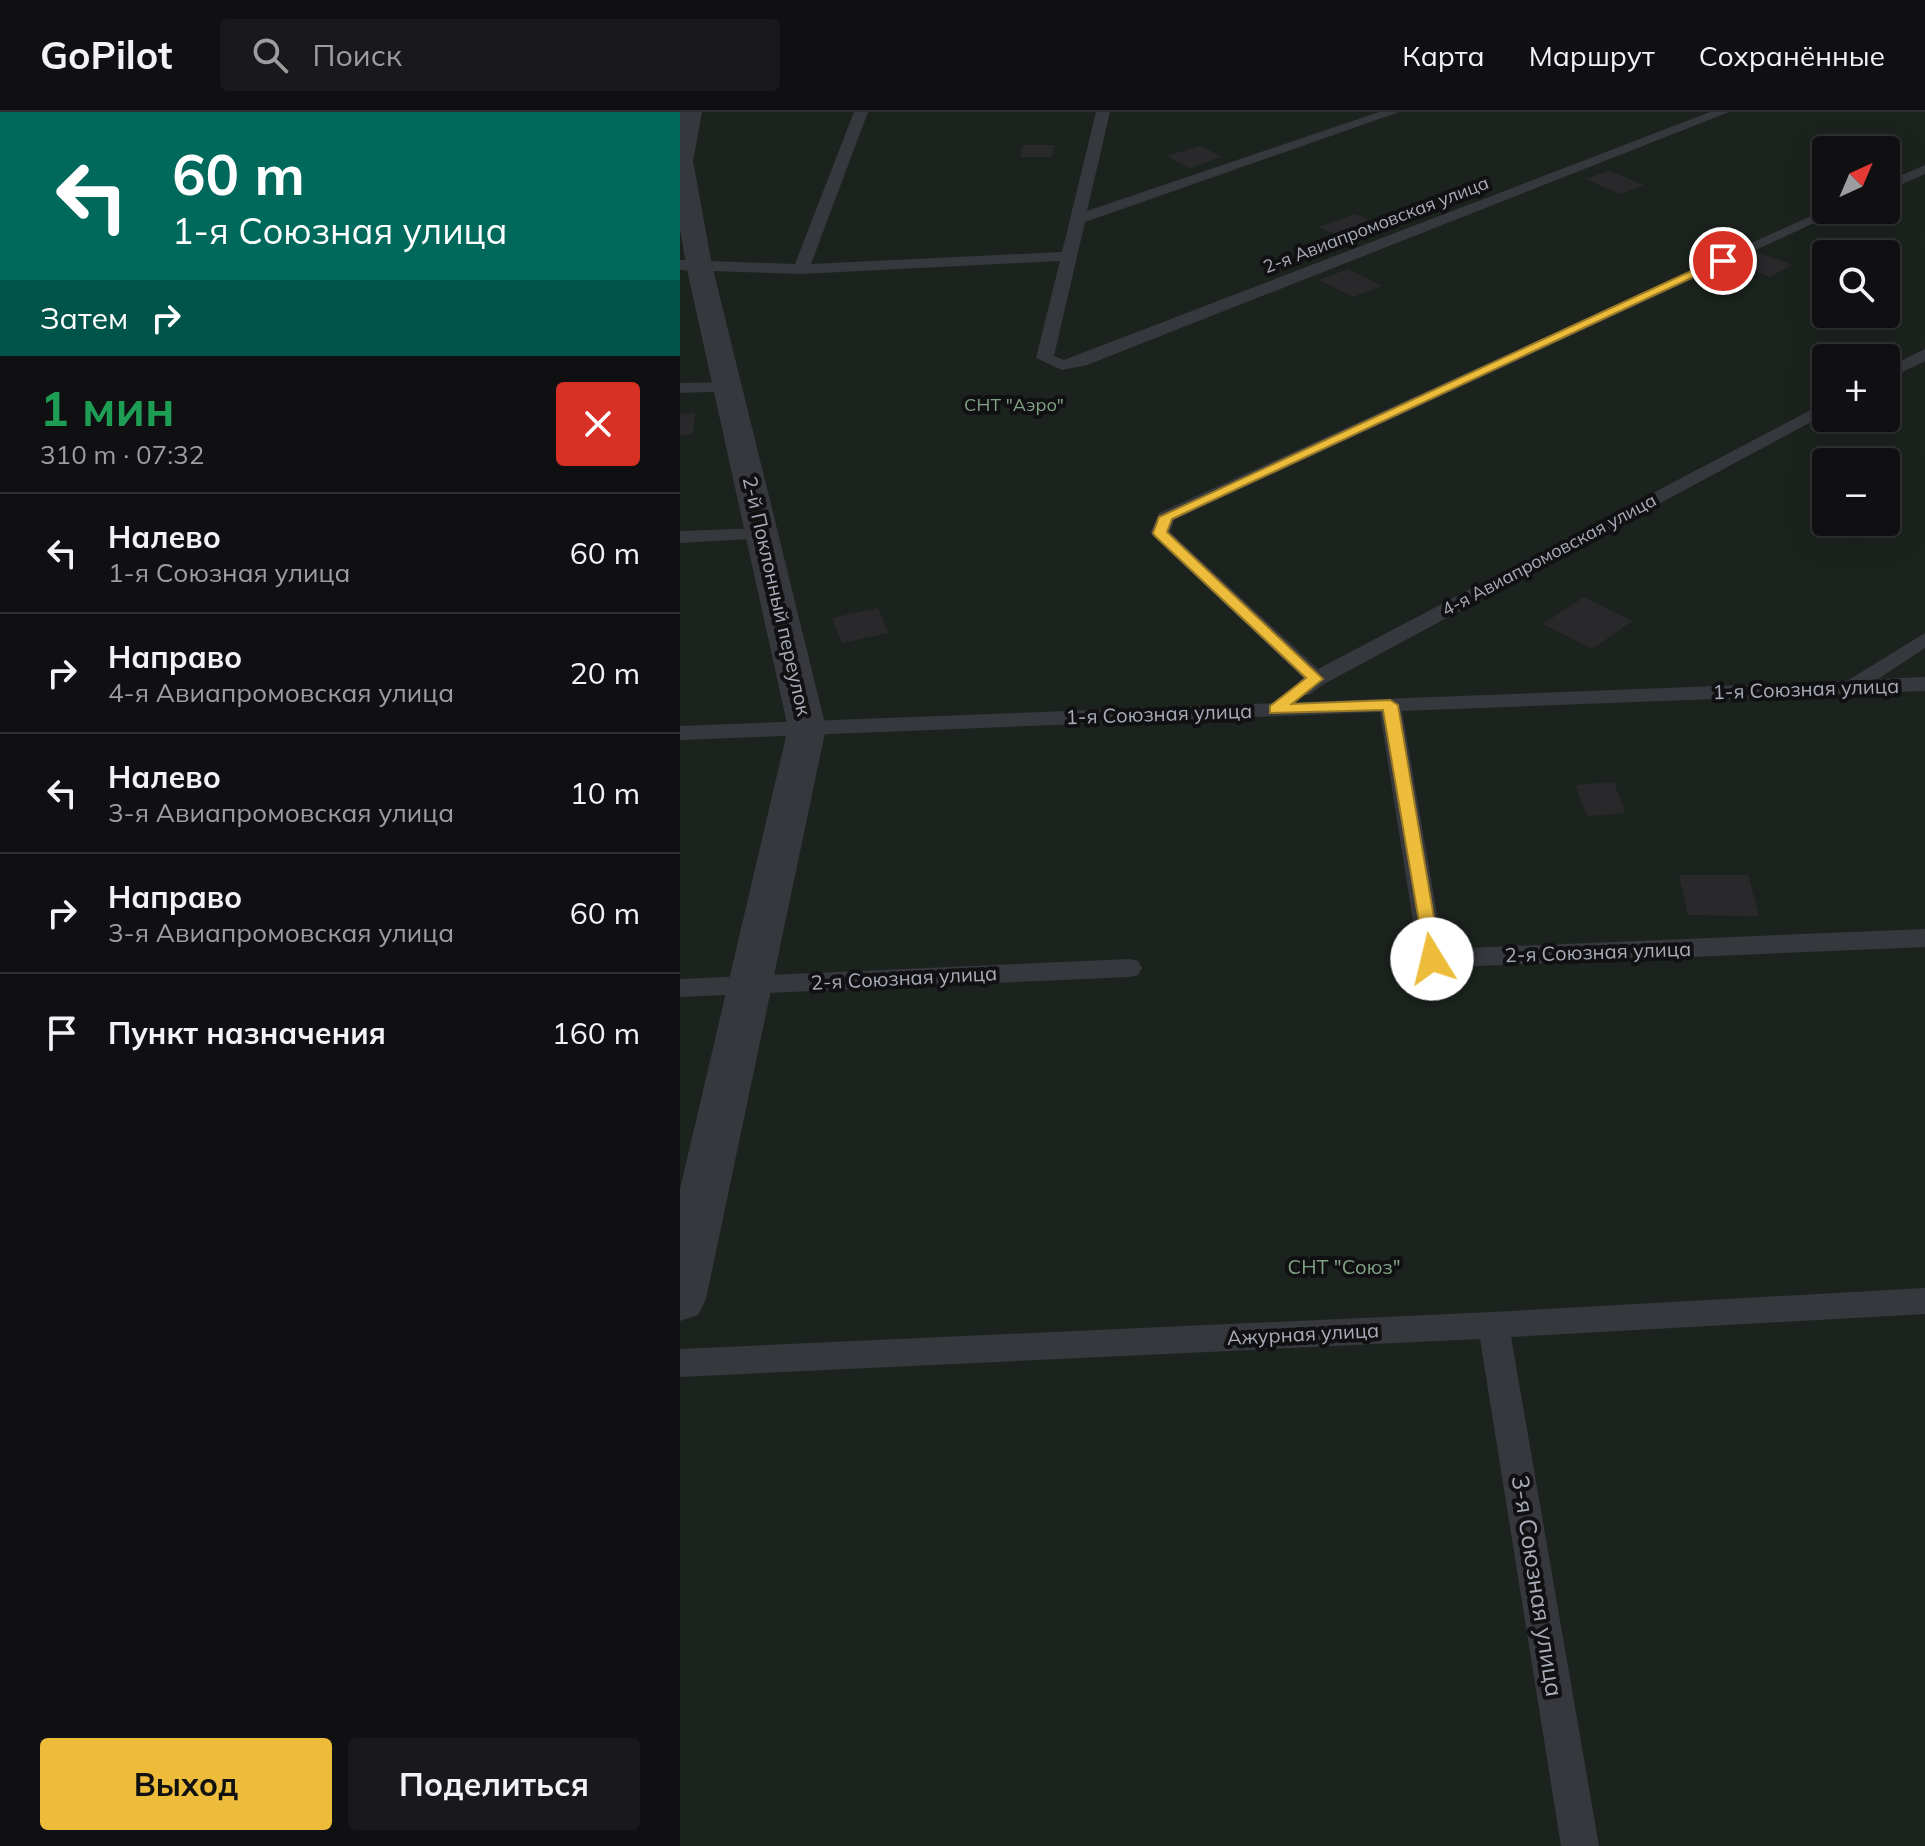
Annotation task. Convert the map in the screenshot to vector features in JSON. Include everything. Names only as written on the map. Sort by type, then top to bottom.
[{"type":"street","name":"2-й Поклонный переулок","points":[[680,1299],[807,728],[728,387],[689,265],[685,140]]},
{"type":"lane","points":[[801,269],[861,112]]},
{"type":"lane","points":[[689,265],[801,269],[1067,256],[1103,112]]},
{"type":"lane","points":[[1076,220],[1392,112]]},
{"type":"lane","name":"2-я Авиапромовская улица","points":[[1067,256],[1045,358],[1062,365],[1081,361],[1722,112]]},
{"type":"lane","points":[[1900,181],[1925,169]]},
{"type":"lane","points":[[1316,679],[1160,533],[1166,517],[1812,221]]},
{"type":"lane","points":[[1900,367],[1925,354]]},
{"type":"lane","points":[[680,388],[728,387]]},
{"type":"lane","name":"4-я Авиапромовская улица","points":[[1276,710],[1316,679],[1812,414]]},
{"type":"lane","points":[[680,537],[763,534]]},
{"type":"lane","points":[[1852,687],[1925,639]]},
{"type":"lane","name":"1-я Союзная улица","points":[[680,733],[1925,684]]},
{"type":"lane","name":"2-я Союзная улица","points":[[1390,705],[1432,959],[1925,938]]},
{"type":"lane","name":"2-я Союзная улица","points":[[680,988],[1129,968]]},
{"type":"lane","name":"Ажурная улица","points":[[680,1363],[1493,1325],[1925,1301]]},
{"type":"lane","name":"3-я Союзная улица","points":[[1493,1325],[1580,1846]]},
{"type":"green space","name":"СНТ \"Союз\"","points":[[680,112],[1925,112],[1925,1846],[680,1846]]},
{"type":"building","points":[[1023,145],[1055,145],[1052,157],[1020,157]]},
{"type":"building","points":[[1200,146],[1222,157],[1189,168],[1167,156]]},
{"type":"building","points":[[1609,171],[1644,185],[1620,194],[1585,179]]},
{"type":"building","points":[[1355,214],[1375,223],[1339,236],[1319,227]]},
{"type":"building","points":[[1752,250],[1792,265],[1770,277],[1730,261]]},
{"type":"building","points":[[1348,269],[1382,286],[1353,297],[1319,280]]},
{"type":"building","points":[[695,413],[693,434],[680,435],[680,414]]},
{"type":"building","points":[[1584,597],[1632,621],[1592,649],[1543,624]]},
{"type":"building","points":[[878,608],[888,633],[842,643],[832,618]]},
{"type":"building","points":[[1614,782],[1625,813],[1587,816],[1575,785]]},
{"type":"building","points":[[1679,875],[1748,875],[1759,916],[1688,915]]},
{"type":"route","points":[[1432,959],[1390,705],[1276,710],[1316,679],[1160,533],[1166,517],[1192,502],[1723,261]]},
{"type":"park label","name":"СНТ \"Аэро\"","points":[[1014,405]]}]
